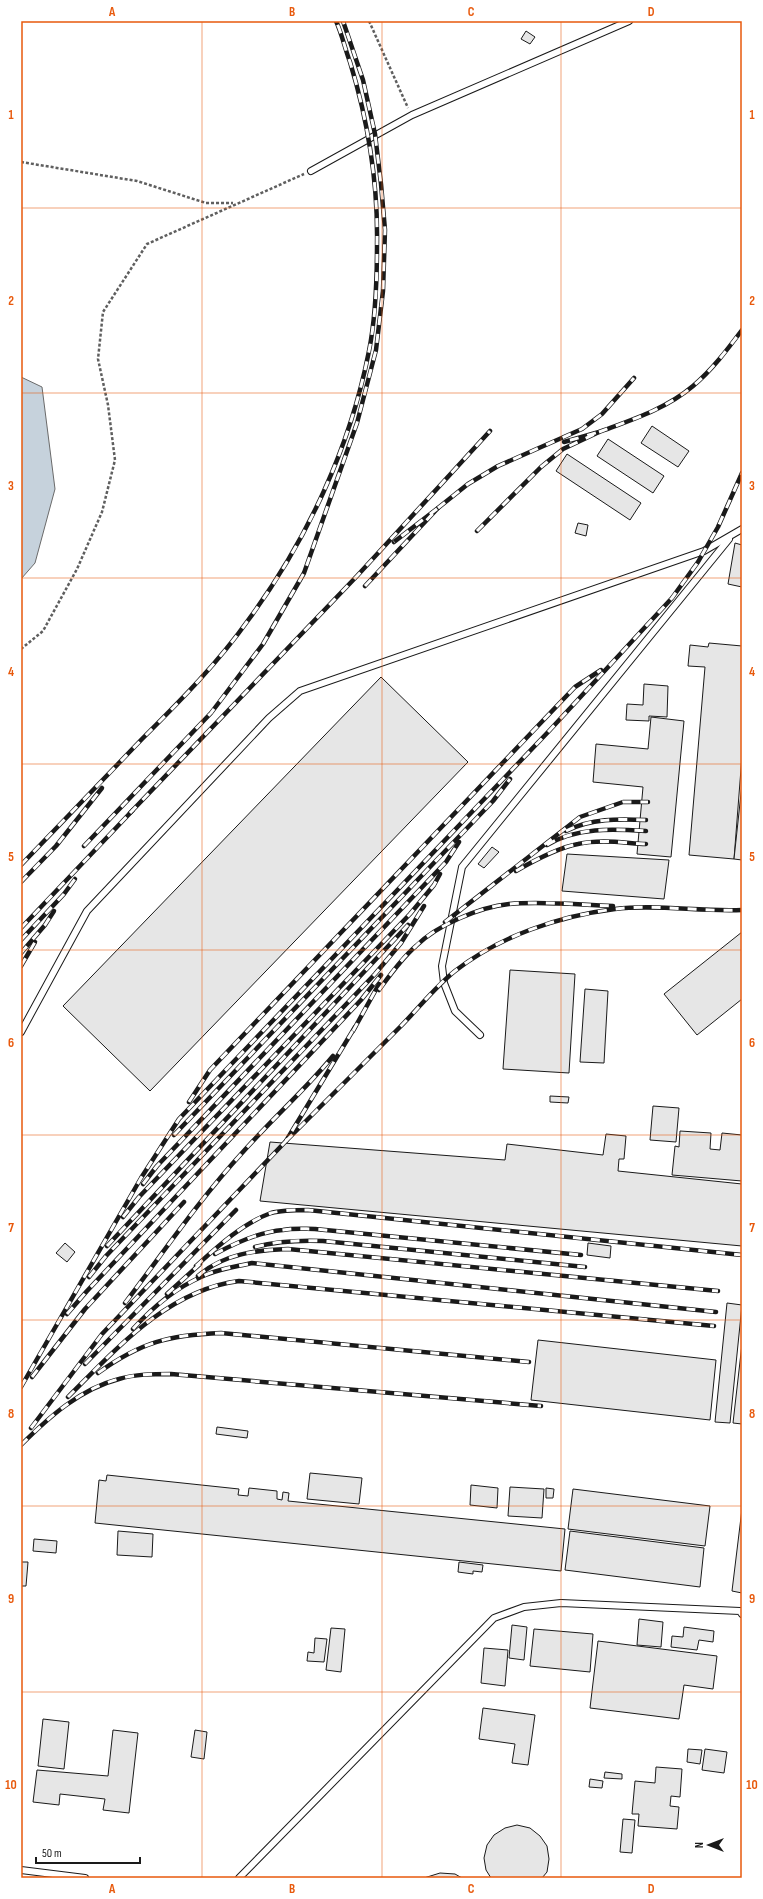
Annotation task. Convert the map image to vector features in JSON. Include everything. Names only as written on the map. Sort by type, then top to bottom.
[{"type":"lane","points":[[312,171],[412,115],[629,21]]},
{"type":"lane","points":[[21,1032],[86,911],[269,718],[300,691],[704,551],[742,529]]},
{"type":"lane","points":[[480,1034],[454,1010],[444,983],[442,966],[462,866],[732,535]]},
{"type":"lane","points":[[238,1878],[494,1618],[524,1607],[561,1603],[740,1611],[742,1614]]},
{"type":"lane","points":[[21,1870],[85,1878]]},
{"type":"path","points":[[369,21],[412,115]]},
{"type":"path","points":[[21,162],[137,181],[206,203],[235,203]]},
{"type":"path","points":[[21,649],[43,631],[77,569],[102,512],[115,460],[108,406],[98,359],[103,312],[147,244],[235,203],[312,171]]},
{"type":"shaded area","points":[[21,377],[42,387],[55,489],[35,563],[21,579]]},
{"type":"building","points":[[526,31],[535,37],[530,44],[521,39]]},
{"type":"building","points":[[652,426],[689,451],[678,467],[641,443]]},
{"type":"building","points":[[608,439],[664,476],[653,493],[597,456]]},
{"type":"building","points":[[567,454],[641,503],[630,520],[556,471]]},
{"type":"building","points":[[578,523],[588,525],[586,536],[575,533]]},
{"type":"building","points":[[735,543],[742,545],[742,587],[728,584]]},
{"type":"building","points":[[709,643],[742,646],[742,756],[734,859],[689,855],[705,667],[688,666],[690,645],[708,647]]},
{"type":"building","points":[[381,677],[468,762],[150,1091],[63,1006]]},
{"type":"building","points":[[644,684],[668,686],[667,717],[649,716],[649,721],[626,720],[627,704],[643,705]]},
{"type":"building","points":[[651,717],[684,721],[671,857],[637,854],[643,787],[593,782],[596,744],[648,749]]},
{"type":"building","points":[[742,784],[742,860],[734,859]]},
{"type":"building","points":[[492,847],[499,852],[484,868],[478,864]]},
{"type":"building","points":[[567,854],[669,860],[664,899],[562,891]]},
{"type":"building","points":[[742,932],[742,999],[697,1035],[664,994]]},
{"type":"building","points":[[510,970],[575,974],[569,1073],[503,1069]]},
{"type":"building","points":[[585,989],[608,991],[604,1063],[580,1062]]},
{"type":"building","points":[[550,1096],[569,1097],[568,1103],[550,1102]]},
{"type":"building","points":[[653,1106],[679,1108],[676,1142],[650,1140]]},
{"type":"building","points":[[680,1131],[711,1133],[710,1149],[720,1150],[722,1133],[742,1135],[742,1181],[672,1175],[675,1146],[679,1147]]},
{"type":"building","points":[[606,1134],[626,1136],[624,1159],[619,1159],[618,1171],[742,1184],[742,1246],[260,1201],[270,1142],[505,1160],[507,1144],[603,1155]]},
{"type":"building","points":[[65,1243],[75,1252],[67,1262],[56,1253]]},
{"type":"building","points":[[588,1243],[611,1246],[610,1258],[587,1255]]},
{"type":"building","points":[[727,1303],[742,1305],[730,1423],[715,1422]]},
{"type":"building","points":[[538,1340],[716,1360],[710,1420],[531,1400]]},
{"type":"building","points":[[742,1344],[742,1424],[733,1423]]},
{"type":"building","points":[[217,1427],[248,1431],[247,1438],[216,1434]]},
{"type":"building","points":[[310,1473],[362,1478],[359,1504],[307,1499]]},
{"type":"building","points":[[107,1475],[239,1489],[238,1495],[248,1496],[249,1488],[277,1491],[277,1499],[282,1500],[283,1492],[289,1493],[288,1501],[565,1529],[561,1571],[95,1523],[99,1480],[106,1481]]},
{"type":"building","points":[[471,1485],[498,1488],[497,1508],[470,1505]]},
{"type":"building","points":[[510,1487],[544,1489],[542,1518],[508,1516]]},
{"type":"building","points":[[546,1488],[554,1489],[553,1498],[546,1498]]},
{"type":"building","points":[[573,1489],[710,1506],[705,1546],[568,1529]]},
{"type":"building","points":[[742,1509],[742,1593],[732,1591]]},
{"type":"building","points":[[118,1531],[153,1534],[152,1557],[117,1555]]},
{"type":"building","points":[[570,1531],[704,1548],[700,1587],[565,1570]]},
{"type":"building","points":[[34,1539],[57,1541],[56,1553],[33,1551]]},
{"type":"building","points":[[21,1562],[28,1562],[26,1586],[21,1586]]},
{"type":"building","points":[[459,1562],[483,1565],[482,1572],[473,1571],[473,1574],[458,1572]]},
{"type":"building","points":[[639,1619],[663,1622],[661,1647],[637,1645]]},
{"type":"building","points":[[512,1625],[527,1627],[524,1660],[509,1658]]},
{"type":"building","points":[[684,1627],[714,1631],[713,1642],[699,1640],[697,1650],[671,1647],[672,1636],[683,1637]]},
{"type":"building","points":[[331,1628],[345,1629],[341,1672],[326,1670]]},
{"type":"building","points":[[534,1629],[593,1634],[590,1672],[530,1666]]},
{"type":"building","points":[[315,1638],[327,1639],[324,1662],[307,1661],[308,1652],[314,1653]]},
{"type":"building","points":[[598,1641],[717,1656],[713,1689],[684,1685],[679,1719],[590,1708]]},
{"type":"building","points":[[484,1648],[508,1650],[505,1686],[481,1683]]},
{"type":"building","points":[[483,1708],[535,1715],[528,1765],[512,1763],[515,1744],[479,1739]]},
{"type":"building","points":[[43,1719],[69,1722],[64,1769],[38,1766]]},
{"type":"building","points":[[113,1730],[138,1733],[129,1813],[103,1810],[105,1799],[60,1794],[59,1805],[33,1802],[37,1770],[108,1776]]},
{"type":"building","points":[[195,1730],[207,1732],[204,1759],[191,1757]]},
{"type":"building","points":[[688,1749],[702,1750],[700,1764],[687,1762]]},
{"type":"building","points":[[705,1749],[727,1752],[724,1773],[702,1770]]},
{"type":"building","points":[[656,1767],[682,1769],[680,1797],[671,1796],[670,1806],[679,1807],[677,1829],[638,1826],[639,1814],[632,1814],[635,1781],[655,1783]]},
{"type":"building","points":[[605,1772],[622,1774],[622,1779],[604,1778]]},
{"type":"building","points":[[590,1779],[603,1781],[602,1788],[589,1787]]},
{"type":"building","points":[[623,1819],[635,1820],[632,1853],[620,1852]]},
{"type":"building","points":[[517,1825],[530,1828],[540,1836],[547,1846],[549,1859],[547,1872],[542,1878],[491,1878],[486,1870],[484,1858],[487,1845],[494,1835],[505,1828]]},
{"type":"building","points":[[440,1873],[455,1874],[462,1878],[424,1878]]},
{"type":"railway","points":[[21,865],[184,696],[225,651],[270,589],[290,557],[324,492],[338,458],[361,387],[369,351],[376,298],[377,221],[374,175],[367,129],[350,62],[336,21]]},
{"type":"railway","points":[[84,846],[211,713],[263,644],[304,573],[357,423],[376,350],[383,291],[385,230],[375,134],[363,80],[343,21]]},
{"type":"railway","points":[[599,432],[648,413],[683,394],[713,367],[742,330]]},
{"type":"railway","points":[[438,508],[468,484],[498,466],[582,429],[602,414],[634,378]]},
{"type":"railway","points":[[130,813],[357,576],[490,431]]},
{"type":"railway","points":[[477,531],[541,467],[563,449],[599,432],[564,442]]},
{"type":"railway","points":[[21,1387],[141,1178],[179,1119],[549,731],[672,598],[698,562],[718,527],[742,473]]},
{"type":"railway","points":[[365,586],[438,508],[394,542]]},
{"type":"railway","points":[[189,1102],[210,1070],[575,687],[601,670]]},
{"type":"railway","points":[[174,1135],[493,801],[510,779]]},
{"type":"railway","points":[[21,882],[56,846],[102,788]]},
{"type":"railway","points":[[445,922],[580,817],[623,802],[648,802]]},
{"type":"railway","points":[[21,928],[133,810]]},
{"type":"railway","points":[[566,831],[586,824],[605,820],[646,820]]},
{"type":"railway","points":[[547,845],[570,835],[595,830],[646,831]]},
{"type":"railway","points":[[143,1184],[157,1166],[446,862],[459,842]]},
{"type":"railway","points":[[516,871],[554,851],[578,844],[604,842],[646,844]]},
{"type":"railway","points":[[123,1217],[139,1197],[410,914],[434,885],[440,874]]},
{"type":"railway","points":[[21,940],[64,894],[75,879]]},
{"type":"railway","points":[[379,990],[401,962],[425,938],[447,924],[472,913],[498,906],[522,903],[613,906]]},
{"type":"railway","points":[[89,1277],[106,1256],[375,974],[401,943],[424,906]]},
{"type":"railway","points":[[286,1141],[400,1027],[440,984],[455,971],[491,948],[511,938],[552,922],[594,912],[647,907],[742,910]]},
{"type":"railway","points":[[21,953],[45,925],[54,911]]},
{"type":"railway","points":[[107,1246],[408,925]]},
{"type":"railway","points":[[21,966],[35,942]]},
{"type":"railway","points":[[67,1314],[361,1000],[381,975]]},
{"type":"railway","points":[[353,1031],[379,984]]},
{"type":"railway","points":[[31,1428],[102,1334],[286,1141],[355,1027]]},
{"type":"railway","points":[[125,1303],[196,1208],[226,1171],[333,1056]]},
{"type":"railway","points":[[32,1377],[85,1309],[184,1202]]},
{"type":"railway","points":[[85,1364],[236,1210]]},
{"type":"railway","points":[[196,1266],[231,1236],[261,1217],[271,1213],[299,1210],[742,1255]]},
{"type":"railway","points":[[215,1254],[239,1242],[265,1233],[287,1229],[315,1229],[581,1255]]},
{"type":"railway","points":[[255,1247],[289,1241],[323,1241],[585,1267]]},
{"type":"railway","points":[[198,1276],[229,1258],[252,1252],[288,1249],[718,1291]]},
{"type":"railway","points":[[133,1329],[164,1300],[182,1287],[207,1274],[226,1268],[252,1263],[716,1312]]},
{"type":"railway","points":[[167,1294],[200,1264]]},
{"type":"railway","points":[[68,1397],[124,1342],[166,1309],[189,1296],[213,1287],[239,1281],[714,1326]]},
{"type":"railway","points":[[98,1373],[113,1362],[142,1347],[156,1342],[171,1338],[221,1333],[529,1362]]},
{"type":"railway","points":[[21,1445],[54,1414],[78,1397],[105,1384],[131,1376],[171,1374],[541,1406]]}]
